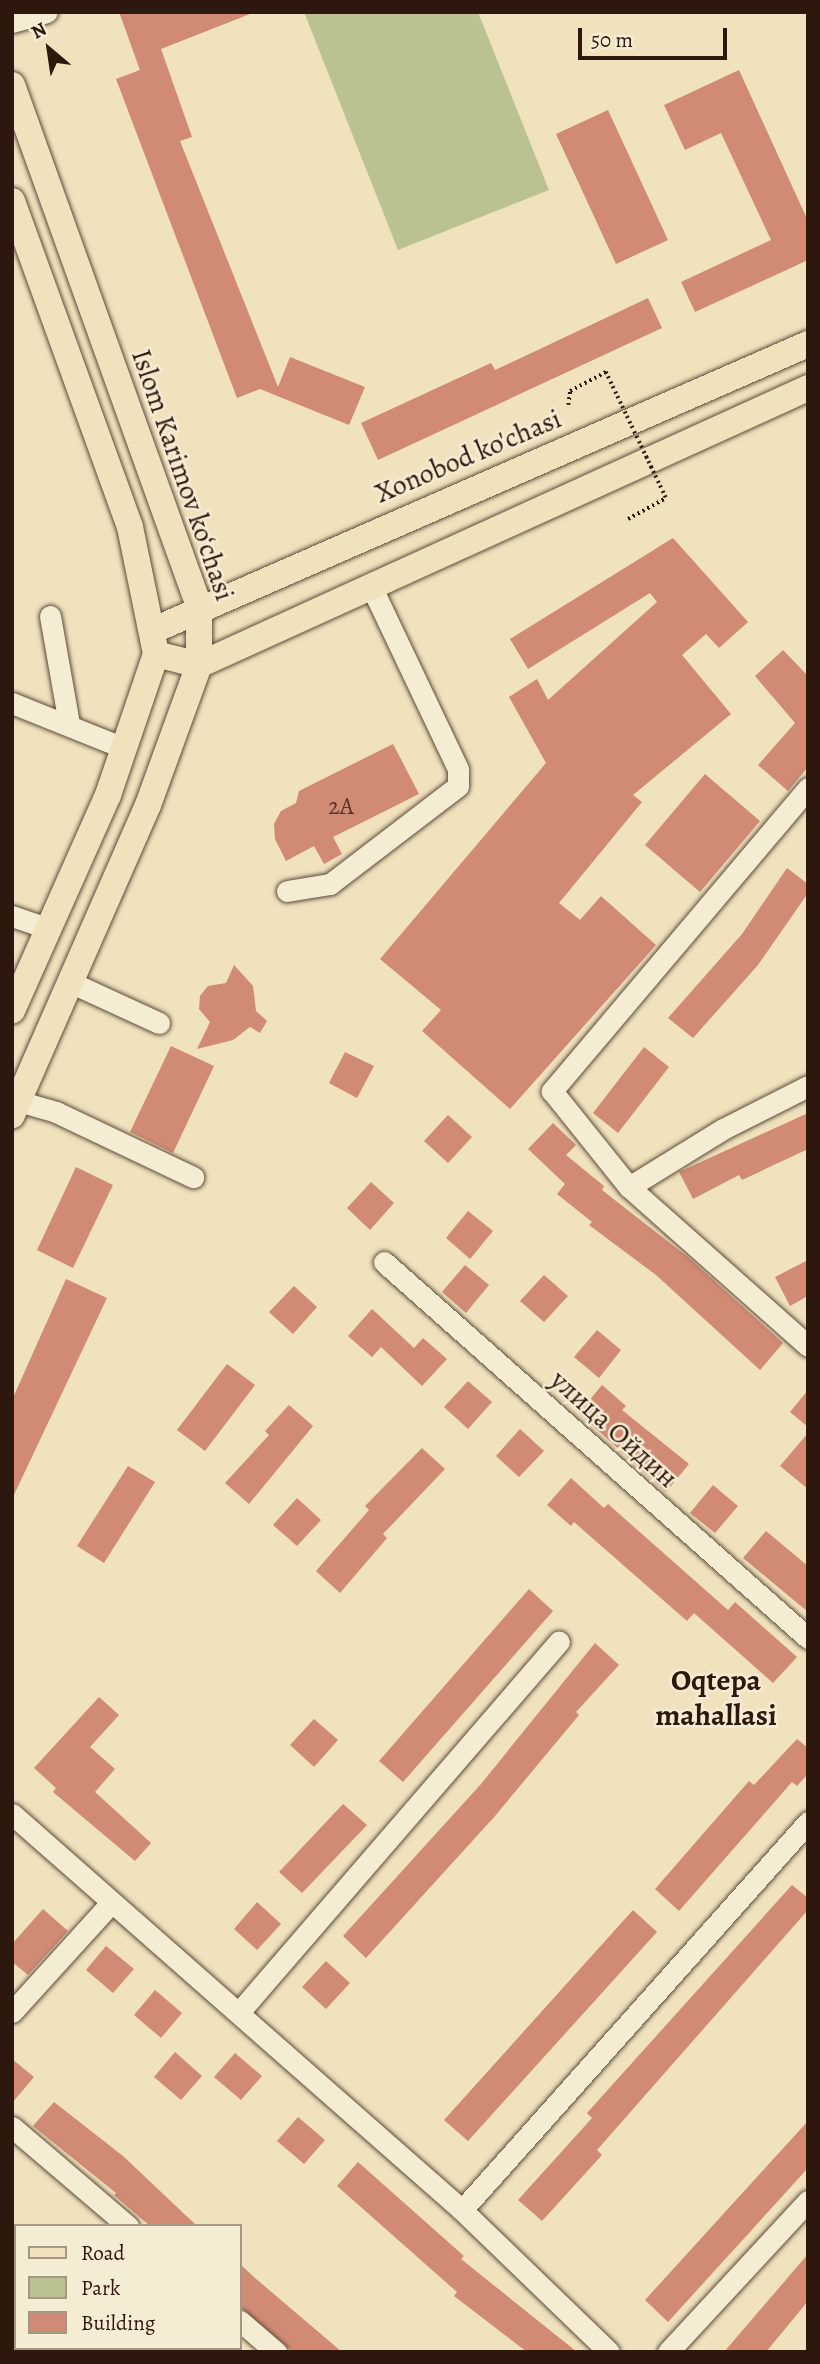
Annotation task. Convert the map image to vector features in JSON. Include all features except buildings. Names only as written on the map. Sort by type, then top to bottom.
[{"type":"main road","name":"Islom Karimov ko‘chasi","points":[[12,85],[199,606],[199,666],[148,805],[15,1108]]},
{"type":"main road","points":[[12,201],[130,527],[155,642],[124,748],[12,1011]]},
{"type":"main road","name":"Xonobod ko'chasi","points":[[155,642],[199,606],[808,344]]},
{"type":"main road","points":[[155,642],[199,666],[808,388]]},
{"type":"street","points":[[12,22],[47,12]]},
{"type":"street","points":[[287,891],[330,884],[458,786],[458,769],[371,586]]},
{"type":"street","points":[[50,616],[69,724]]},
{"type":"street","points":[[12,702],[124,748]]},
{"type":"street","points":[[808,788],[552,1091],[629,1186],[799,1326],[808,1346]]},
{"type":"street","points":[[12,916],[49,929]]},
{"type":"street","points":[[70,982],[159,1023]]},
{"type":"street","points":[[629,1186],[723,1129],[808,1086]]},
{"type":"street","points":[[15,1108],[56,1112],[193,1177]]},
{"type":"street","name":"улица Ойдин","points":[[384,1262],[808,1638]]},
{"type":"street","points":[[240,2011],[559,1642]]},
{"type":"street","points":[[12,1814],[110,1904],[240,2011],[463,2210],[609,2352]]},
{"type":"street","points":[[463,2210],[808,1822]]},
{"type":"street","points":[[12,2012],[110,1904]]},
{"type":"street","points":[[12,2127],[126,2224]]},
{"type":"street","points":[[668,2352],[808,2201]]},
{"type":"street","points":[[242,2323],[276,2352]]},
{"type":"path","points":[[568,405],[570,391],[606,372],[666,498],[628,519]]},
{"type":"green space","points":[[304,12],[478,12],[549,190],[398,250]]},
{"type":"district","name":"Oqtepa mahallasi","points":[[716,1697]]}]
